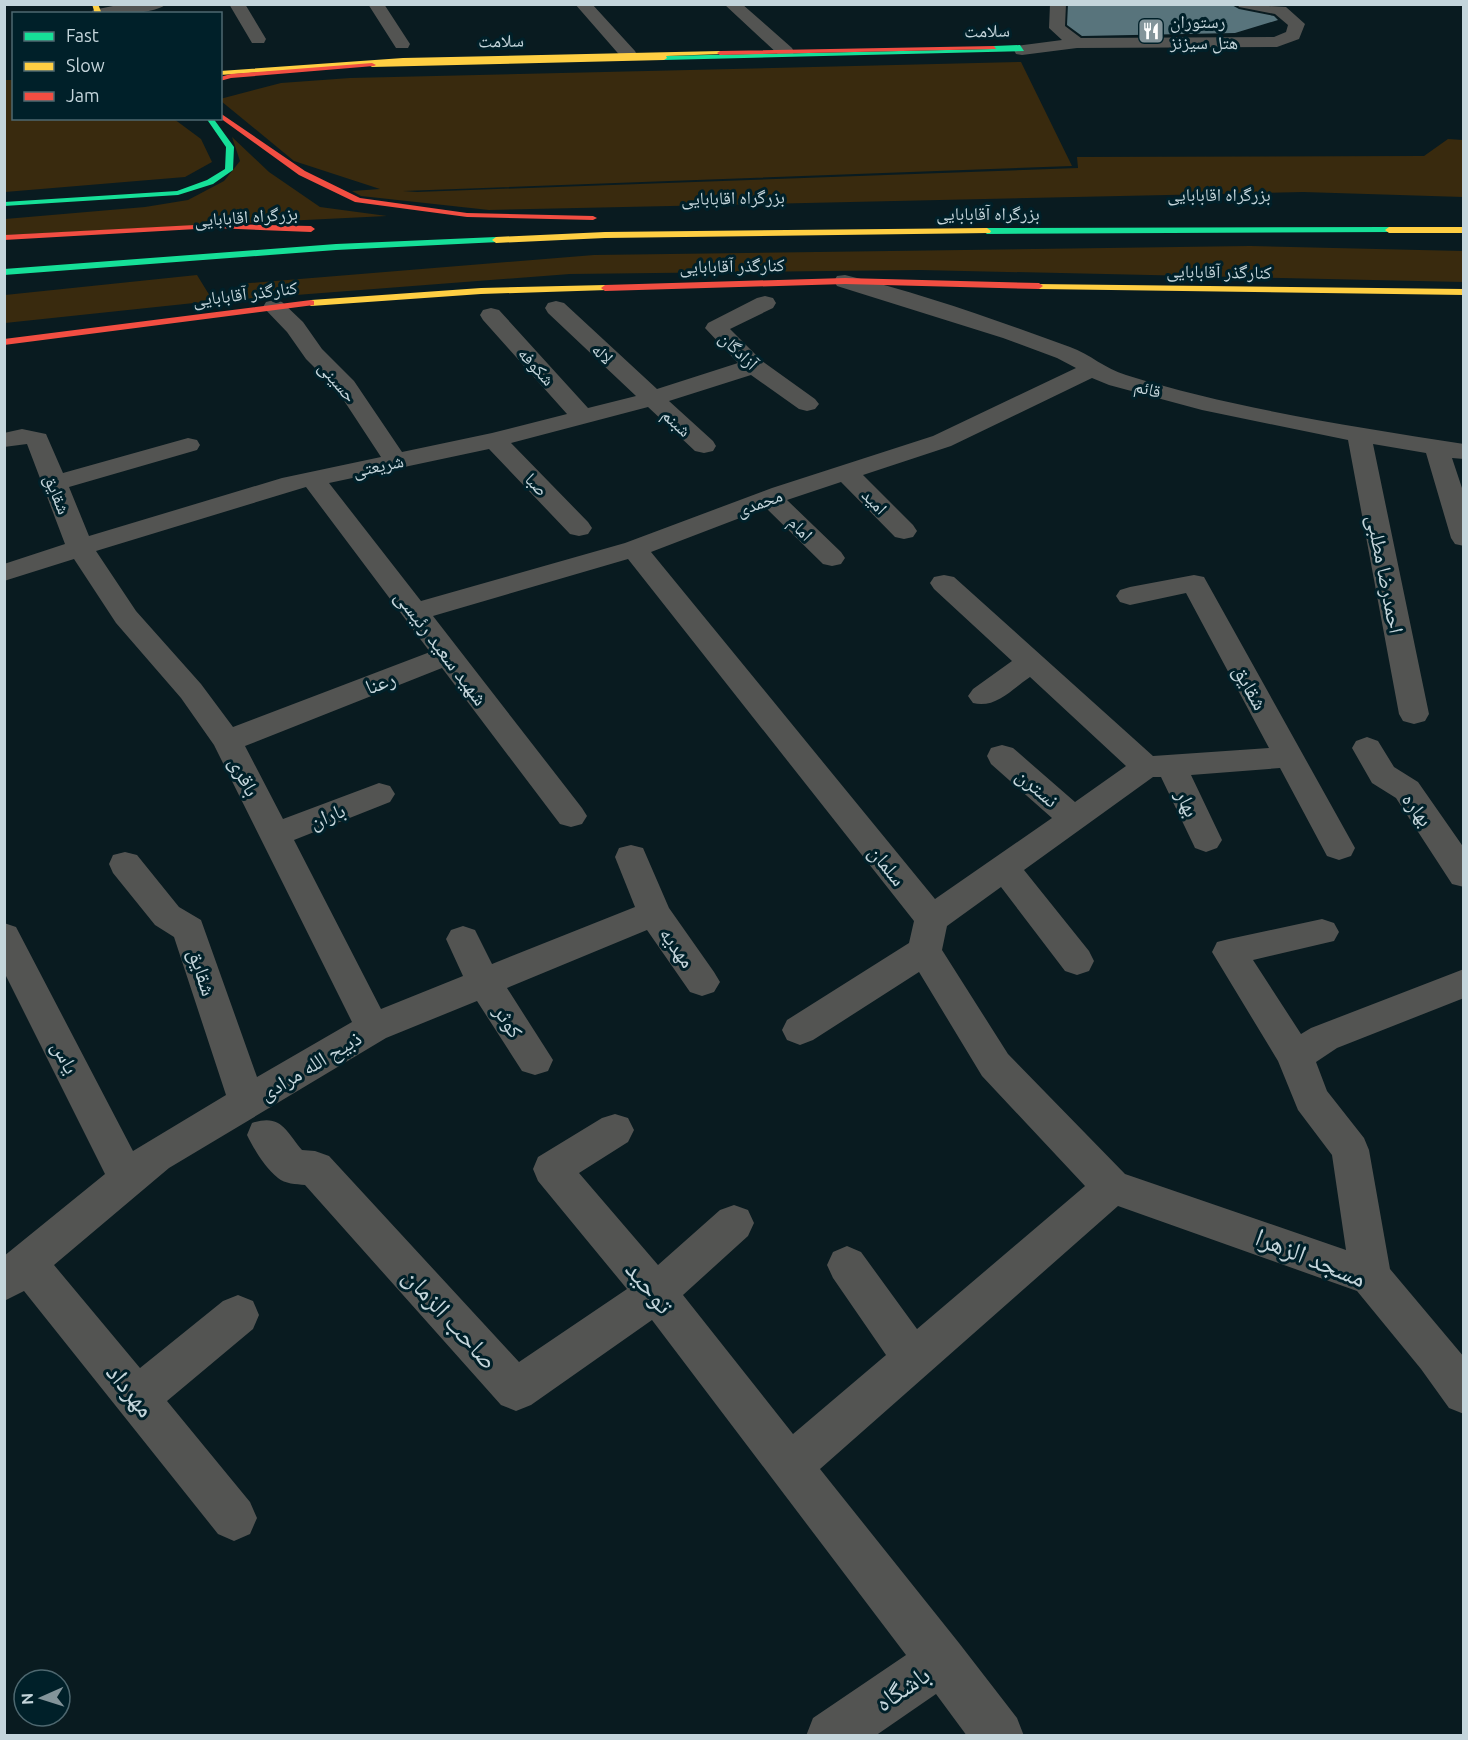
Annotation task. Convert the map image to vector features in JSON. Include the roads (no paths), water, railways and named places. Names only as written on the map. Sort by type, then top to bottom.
[{"type":"main road","name":"سلامت","points":[[222,73],[403,60],[1021,49]]},
{"type":"main road","name":"سلامت","points":[[222,78],[403,63],[1021,49]]},
{"type":"main road","points":[[222,116],[302,173],[358,200],[466,214],[599,218],[428,224]]},
{"type":"main road","points":[[4,204],[178,193],[210,182],[229,170],[230,147],[210,120]]},
{"type":"main road","name":"بزرگراه اقابابایی","points":[[4,238],[214,226],[317,229],[40,250]]},
{"type":"main road","name":"بزرگراه آقابابایی","points":[[512,239],[873,231],[1464,230]]},
{"type":"main road","points":[[40,284],[229,262],[512,239]]},
{"type":"main road","name":"بزرگراه اقابابایی","points":[[4,272],[336,247],[512,239]]},
{"type":"main road","name":"کنارگذر آقابابایی","points":[[4,341],[274,307],[422,293],[845,280],[1202,290],[1464,292]]},
{"type":"street","points":[[111,12],[158,4]]},
{"type":"street","points":[[237,4],[258,39]]},
{"type":"street","points":[[376,4],[402,44]]},
{"type":"street","points":[[583,4],[629,55]]},
{"type":"street","points":[[732,4],[786,52]]},
{"type":"street","points":[[1058,4],[1057,28],[1077,43]]},
{"type":"street","points":[[1021,49],[1077,43],[1277,42],[1293,35],[1298,24],[1280,10],[1245,4]]},
{"type":"street","name":"قائم","points":[[845,280],[1068,354],[1114,379],[1222,408],[1359,435],[1464,452]]},
{"type":"street","name":"آزادگان","points":[[765,303],[716,328],[754,366],[807,404]]},
{"type":"street","name":"حسینی","points":[[274,307],[295,327],[314,354],[346,386],[396,461]]},
{"type":"street","name":"لاله","points":[[556,308],[651,399]]},
{"type":"street","name":"شکوفه","points":[[491,315],[583,417]]},
{"type":"street","name":"شریعتی","points":[[4,573],[291,483],[494,440],[651,399],[754,366]]},
{"type":"street","name":"محمدی","points":[[415,612],[634,549],[770,497],[942,441],[1094,368]]},
{"type":"street","name":"شبنم","points":[[651,399],[704,446]]},
{"type":"street","name":"احمدرضا مطلبی","points":[[1359,435],[1414,714]]},
{"type":"street","name":"شقایق","points":[[4,440],[22,436],[37,439],[80,548]]},
{"type":"street","name":"صبا","points":[[494,440],[579,528]]},
{"type":"street","points":[[54,483],[188,446]]},
{"type":"street","points":[[1437,448],[1464,538]]},
{"type":"street","name":"امید","points":[[846,472],[904,531]]},
{"type":"street","name":"شهید سعید رئیسی","points":[[312,478],[571,816]]},
{"type":"street","name":"امام","points":[[770,497],[832,558]]},
{"type":"street","name":"باقری","points":[[80,548],[126,617],[191,692],[227,741],[373,1028]]},
{"type":"street","name":"سلمان","points":[[634,549],[928,935],[995,1065],[1112,1187]]},
{"type":"street","points":[[944,583],[1031,662],[1159,766]]},
{"type":"street","name":"شقایق","points":[[1130,596],[1194,583],[1339,848]]},
{"type":"street","name":"رعنا","points":[[227,741],[448,655]]},
{"type":"street","points":[[983,696],[1031,662]]},
{"type":"street","name":"بهاره","points":[[1367,748],[1383,775],[1407,790],[1464,876]]},
{"type":"street","name":"نسترن","points":[[1002,756],[1074,819]]},
{"type":"street","points":[[800,1030],[928,935],[1004,868],[1074,819],[1159,766],[1289,756]]},
{"type":"street","name":"بهار","points":[[1159,766],[1206,840]]},
{"type":"street","name":"باران","points":[[275,835],[379,794]]},
{"type":"street","name":"مهدیه","points":[[631,857],[654,913],[702,982]]},
{"type":"street","name":"شقایق","points":[[125,864],[166,916],[189,929],[256,1118]]},
{"type":"street","points":[[1004,868],[1077,960]]},
{"type":"street","name":"ذبیح الله مرادی","points":[[16,1272],[155,1156],[256,1118],[373,1028],[654,913]]},
{"type":"street","points":[[1322,932],[1229,952],[1295,1056],[1311,1099],[1350,1150],[1371,1277]]},
{"type":"street","name":"یاس","points":[[4,936],[128,1179]]},
{"type":"street","name":"کوثر","points":[[463,939],[484,982],[535,1060]]},
{"type":"street","points":[[1295,1056],[1324,1038],[1464,983]]},
{"type":"street","name":"صاحب الزمان","points":[[256,1118],[292,1167],[315,1168],[516,1390],[656,1293]]},
{"type":"street","name":"توحید","points":[[615,1130],[552,1169],[656,1293],[999,1736]]},
{"type":"street","points":[[791,1466],[1112,1187]]},
{"type":"street","name":"مسجد الزهرا","points":[[1112,1187],[1371,1277],[1436,1355],[1464,1393]]},
{"type":"street","points":[[656,1293],[734,1223]]},
{"type":"street","points":[[847,1265],[913,1359]]},
{"type":"street","name":"مهرداد","points":[[16,1272],[137,1398],[234,1518]]},
{"type":"street","points":[[137,1398],[238,1315]]},
{"type":"street","name":"باشگاه","points":[[831,1736],[942,1660]]},
{"type":"place","name":"رستوران هتل سیزنز","points":[[1151,31]]}]
